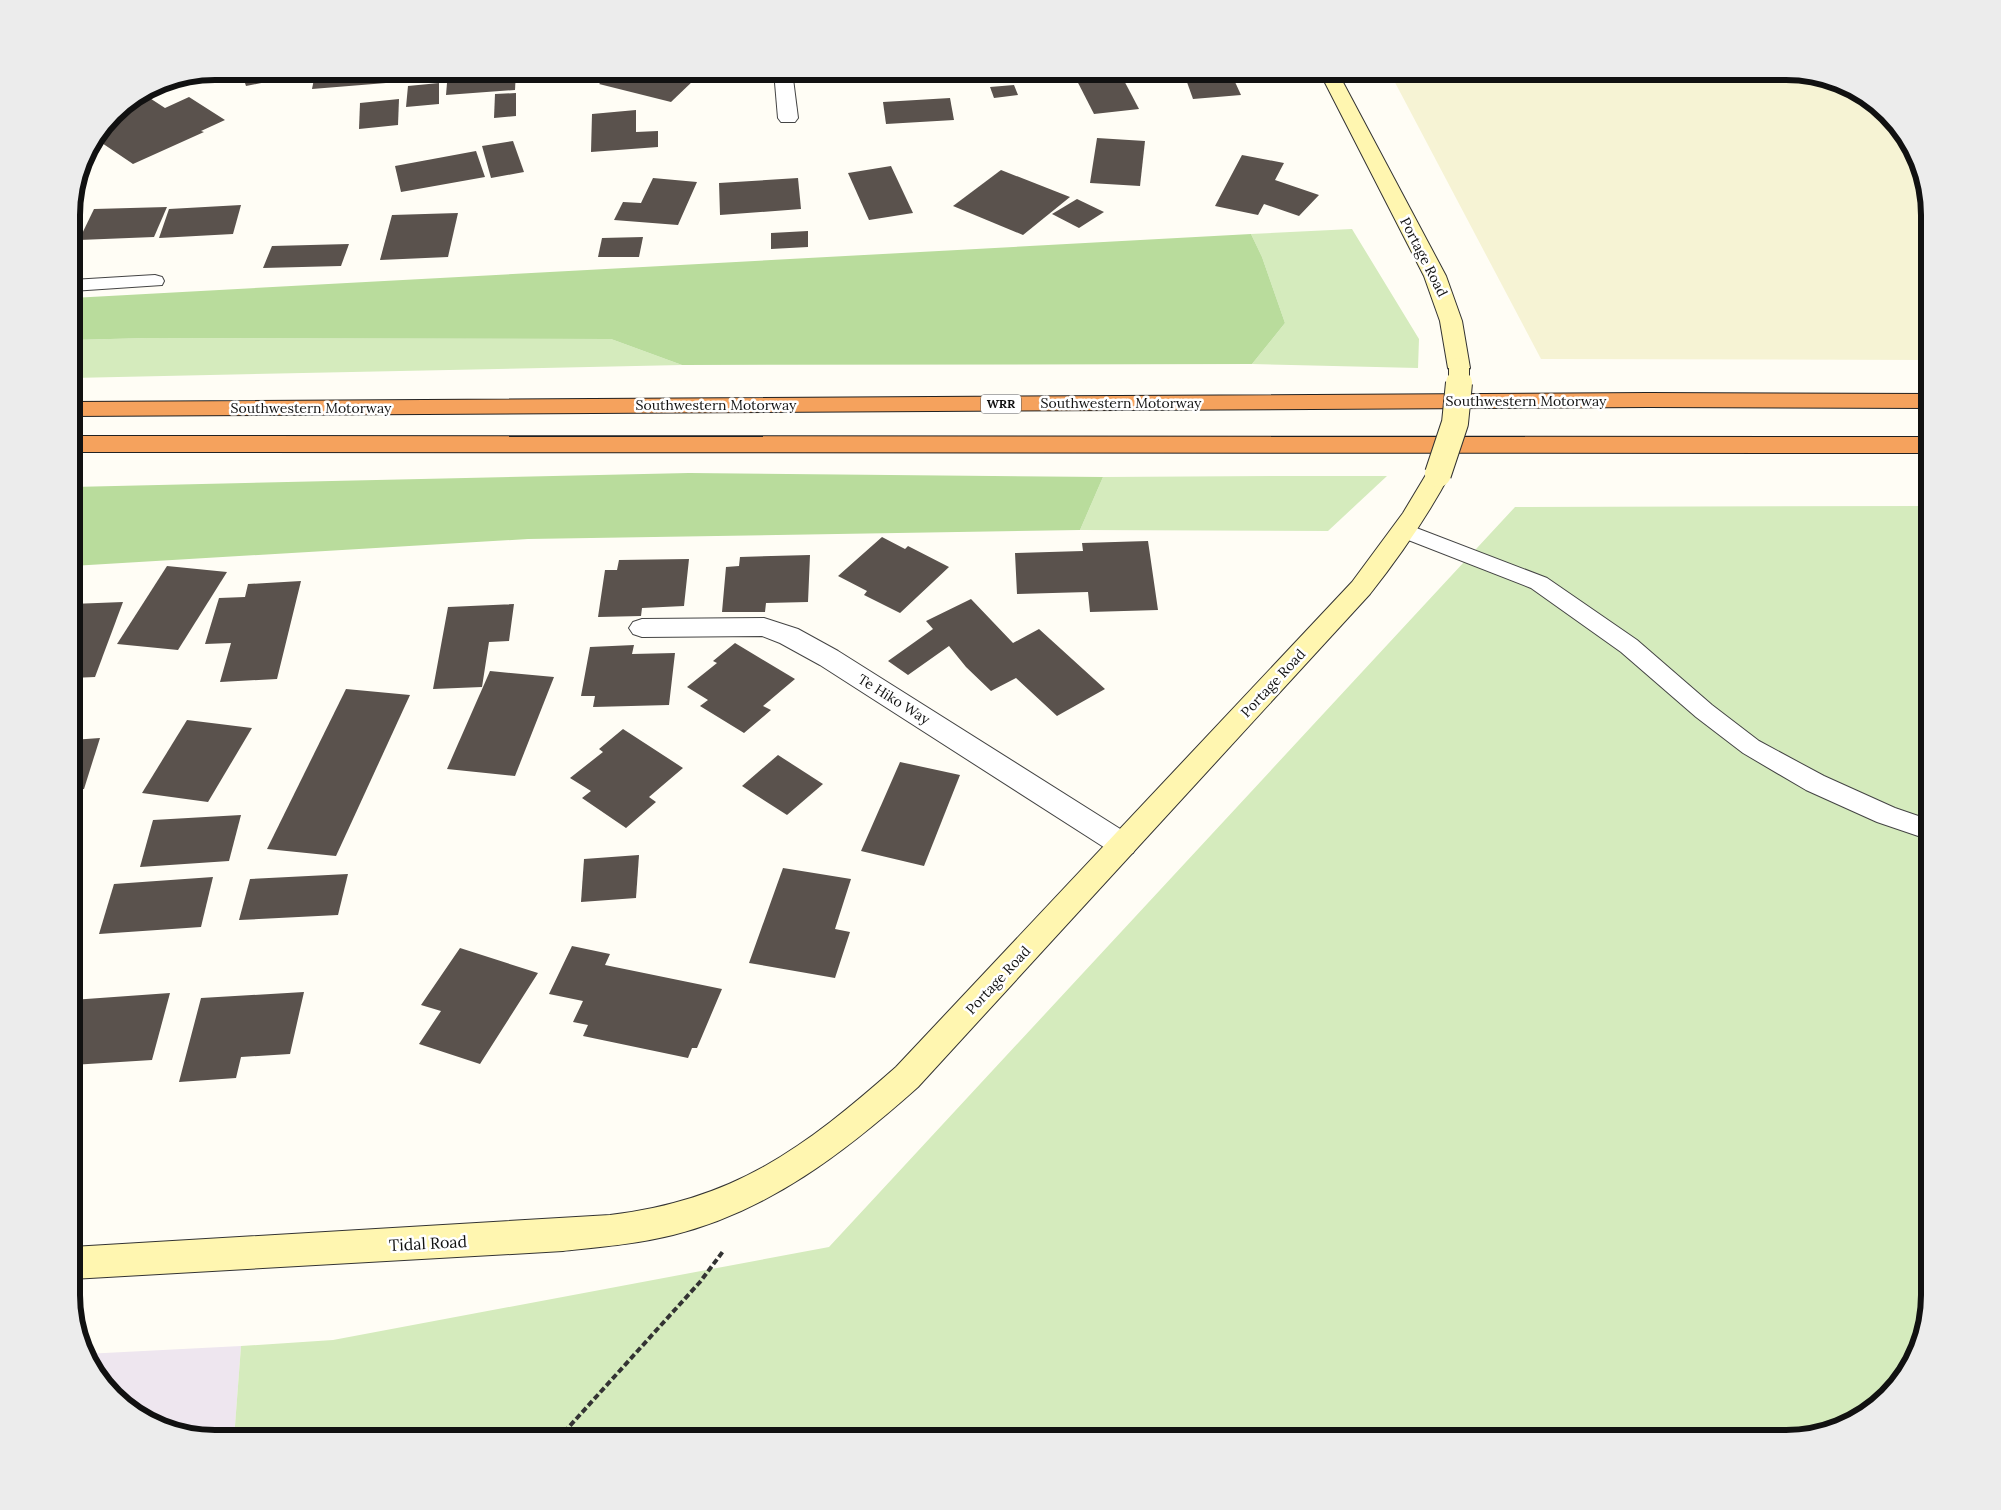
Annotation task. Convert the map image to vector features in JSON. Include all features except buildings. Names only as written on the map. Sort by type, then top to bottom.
[{"type":"highway","name":"Southwestern Motorway","points":[[80,409],[1648,400],[1921,401]]},
{"type":"highway","points":[[80,444],[1921,445]]},
{"type":"main road","name":"Portage Road","points":[[777,1179],[815,1155],[856,1123],[907,1077],[1361,588],[1406,531],[1424,504],[1454,432],[1460,398],[1459,368],[1454,333],[1447,302],[1435,276],[1333,80]]},
{"type":"main road","name":"Tidal Road","points":[[80,1263],[563,1235],[631,1228],[686,1216],[734,1200],[777,1179]]},
{"type":"street","points":[[784,80],[788,118]]},
{"type":"street","name":"Te Hiko Way","points":[[642,628],[764,627],[788,636],[829,658],[1123,845]]},
{"type":"lane","points":[[80,286],[155,281]]},
{"type":"lane","points":[[1406,531],[1539,583],[1629,646],[1704,712],[1751,747],[1815,783],[1886,815],[1921,827]]},
{"type":"path","points":[[566,1430],[700,1282],[730,1242]]},
{"type":"shaded area","points":[[1394,80],[1804,81],[1829,87],[1846,94],[1868,108],[1893,133],[1907,155],[1914,172],[1920,197],[1921,360],[1541,359]]},
{"type":"shaded area","points":[[241,1346],[235,1430],[197,1429],[172,1423],[147,1412],[114,1384],[93,1354]]},
{"type":"green space","points":[[1352,229],[1419,339],[1418,368],[1252,364],[1285,323],[1262,257],[1251,234]]},
{"type":"green space","points":[[1251,234],[1262,257],[1285,323],[1252,364],[682,365],[611,339],[148,338],[80,340],[80,298]]},
{"type":"green space","points":[[148,338],[611,339],[682,365],[80,378],[80,340]]},
{"type":"green space","points":[[689,473],[1103,477],[1080,530],[528,539],[80,566],[80,487]]},
{"type":"green space","points":[[1387,476],[1328,531],[1080,530],[1103,477]]},
{"type":"green space","points":[[1921,506],[1920,1313],[1914,1338],[1907,1355],[1893,1377],[1868,1402],[1838,1420],[1804,1429],[1786,1430],[235,1430],[241,1346],[333,1340],[829,1247],[1515,507]]}]
